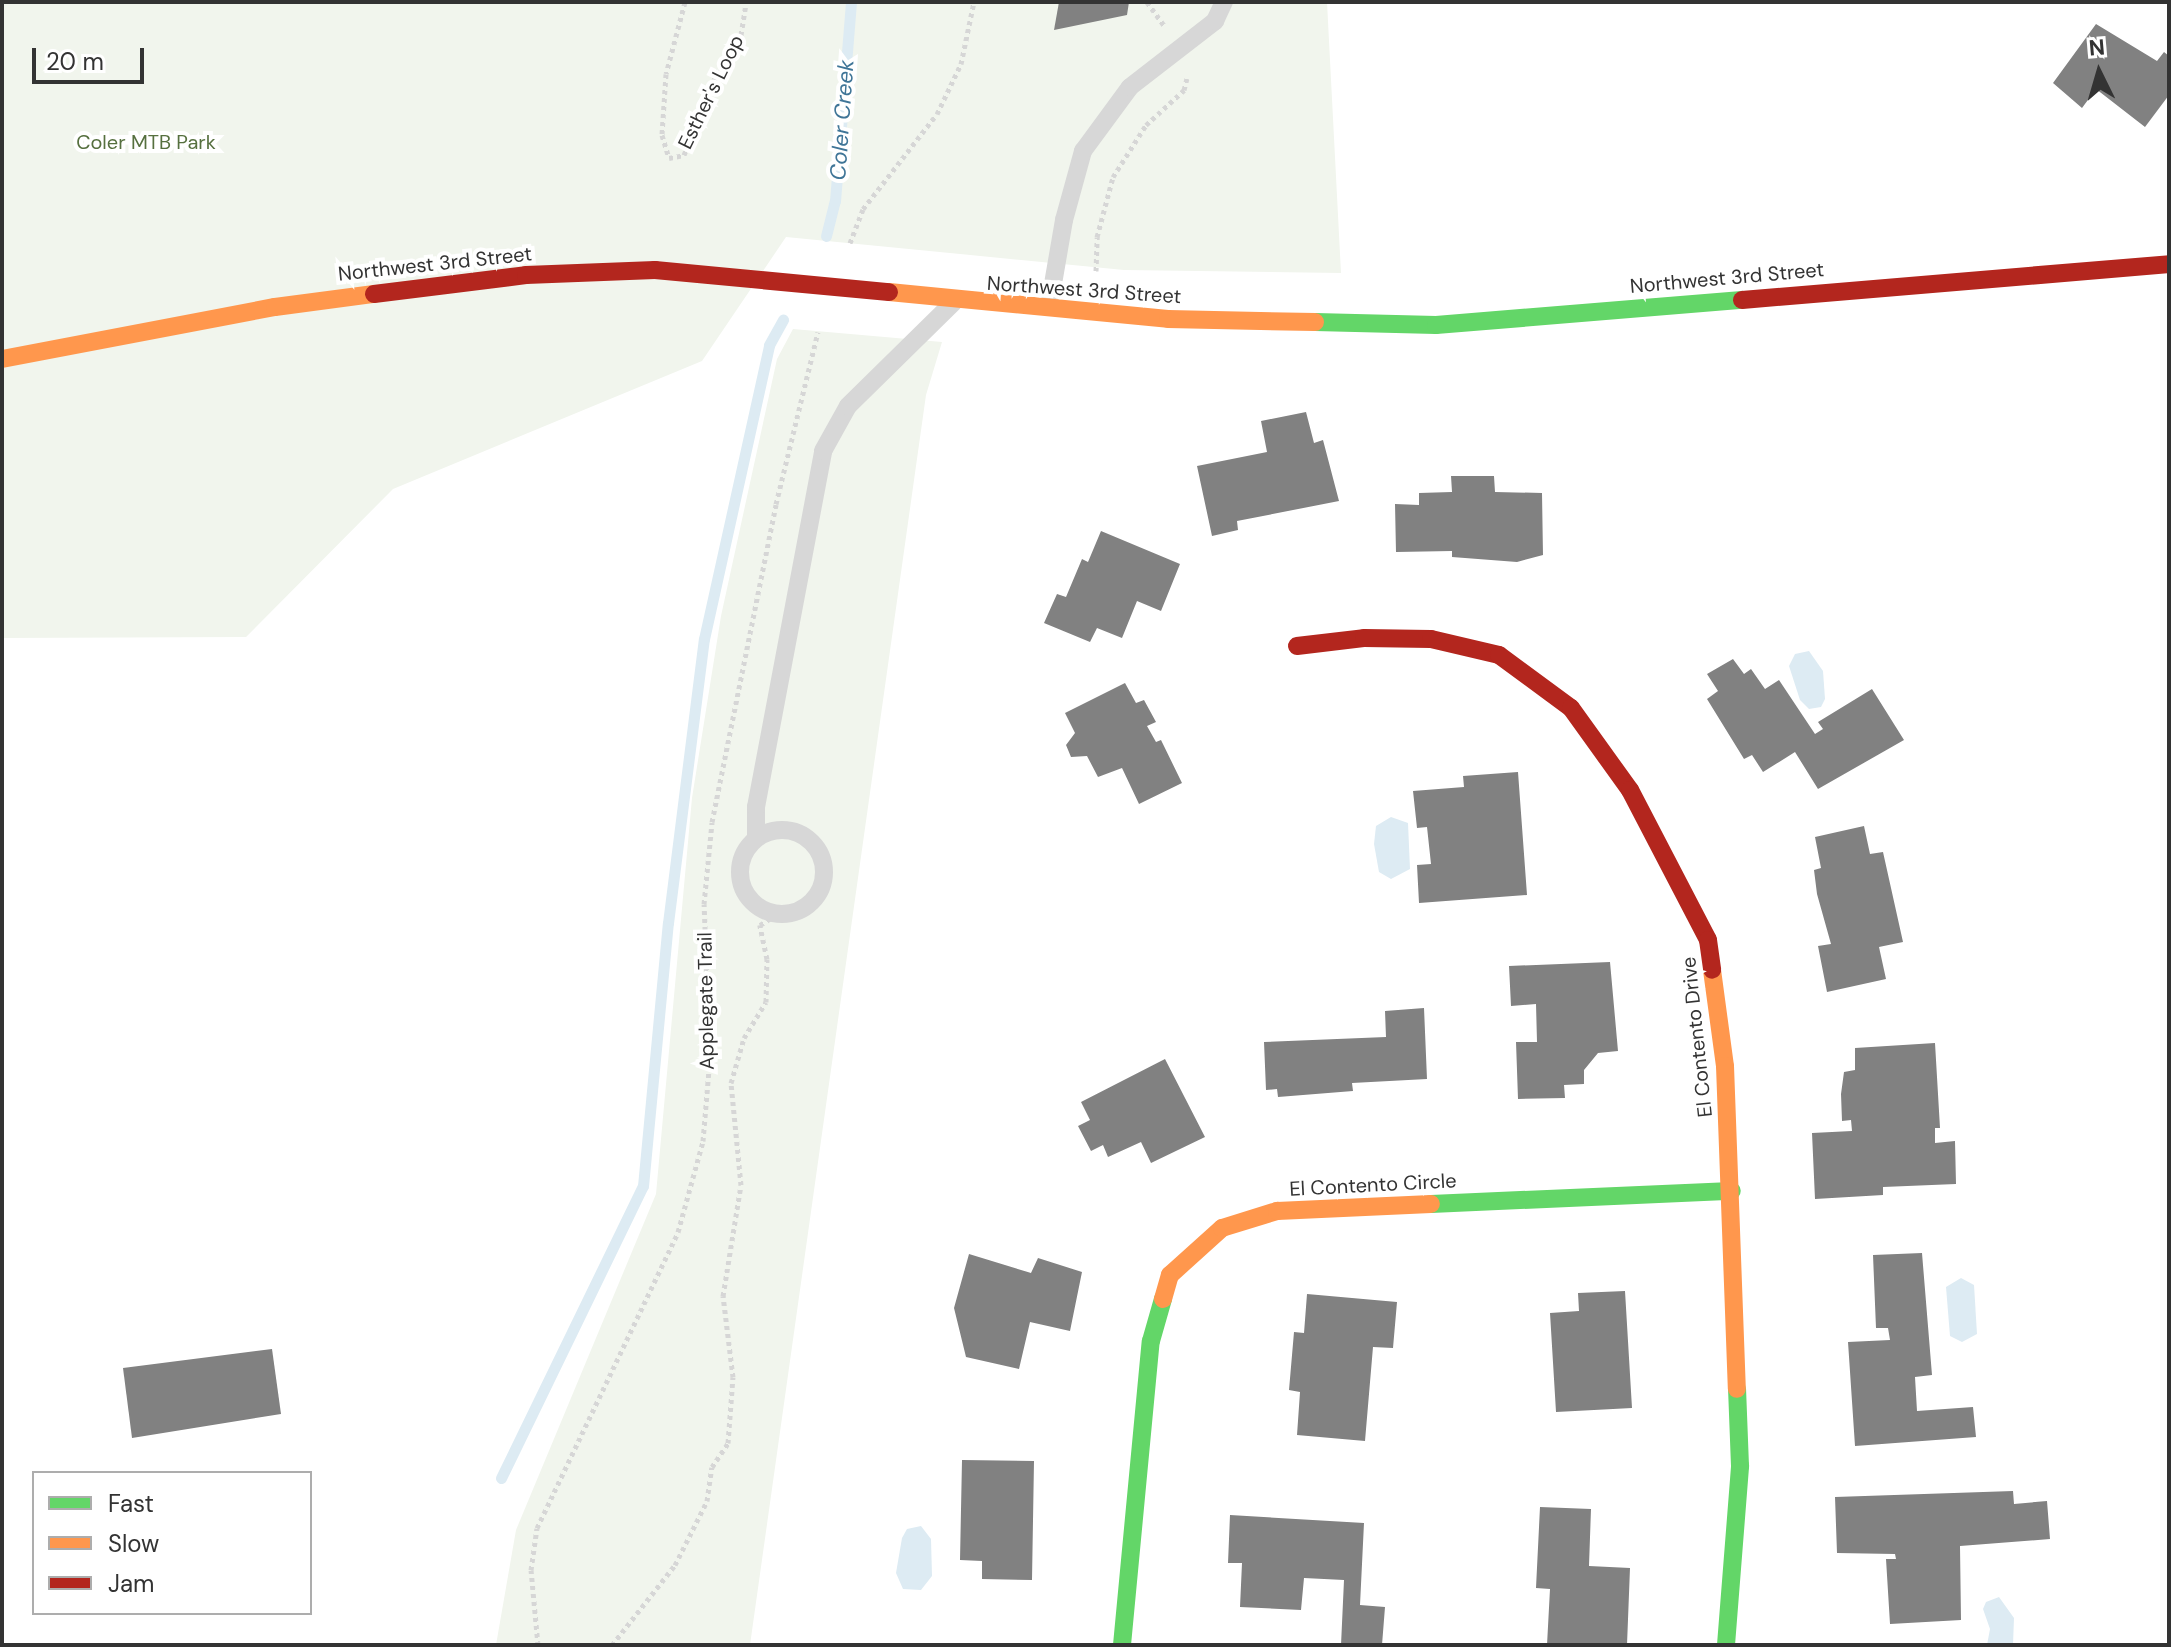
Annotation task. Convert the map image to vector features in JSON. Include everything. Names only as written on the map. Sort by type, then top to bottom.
[{"type":"street","name":"Northwest 3rd Street","points":[[2,359],[275,307],[526,275],[655,270],[954,302],[1168,319],[1436,325],[2169,264]]},
{"type":"street","name":"El Contento Drive","points":[[1297,646],[1364,638],[1431,639],[1499,655],[1571,708],[1630,790],[1708,940],[1725,1066],[1740,1466],[1726,1645]]},
{"type":"street","name":"El Contento Circle","points":[[1122,1645],[1151,1341],[1170,1275],[1222,1228],[1277,1211],[1732,1191]]},
{"type":"lane","points":[[1049,310],[1064,220],[1083,151],[1130,87],[1215,21],[1224,2]]},
{"type":"lane","points":[[756,838],[756,807],[823,451],[848,406],[954,302]]},
{"type":"lane","points":[[782,829],[808,838],[823,860],[825,874],[815,899],[791,913],[777,914],[751,902],[739,876],[746,848],[756,838],[782,829]]},
{"type":"path","name":"Esther's Loop","points":[[685,2],[666,74],[662,135],[669,158],[684,155],[722,60],[741,35],[746,2]]},
{"type":"path","points":[[850,243],[863,209],[937,114],[961,64],[974,2]]},
{"type":"path","points":[[1095,279],[1097,237],[1113,177],[1146,125],[1184,90],[1190,69],[1147,2]]},
{"type":"path","name":"Applegate Trail","points":[[538,1645],[531,1570],[537,1528],[678,1232],[703,1141],[710,1058],[704,904],[712,822],[776,504],[818,332]]},
{"type":"path","points":[[612,1645],[675,1565],[707,1501],[712,1467],[728,1443],[733,1377],[723,1296],[741,1185],[731,1083],[744,1038],[766,1002],[767,959],[760,925],[777,914]]},
{"type":"green space","name":"Coler MTB Park","points":[[2,2],[1327,2],[1341,273],[1124,270],[786,237],[702,361],[393,489],[246,637],[2,638]]},
{"type":"green space","points":[[793,329],[942,342],[926,395],[750,1645],[496,1645],[516,1530],[656,1194],[692,798],[721,616],[777,359]]},
{"type":"shaded area","points":[[1809,651],[1823,671],[1825,699],[1821,707],[1809,709],[1800,700],[1789,666],[1795,654]]},
{"type":"shaded area","points":[[1391,817],[1408,823],[1410,869],[1391,879],[1379,872],[1374,844],[1376,826]]},
{"type":"shaded area","points":[[1961,1278],[1974,1285],[1977,1334],[1962,1342],[1950,1336],[1946,1287]]},
{"type":"shaded area","points":[[921,1526],[931,1539],[932,1576],[921,1590],[903,1589],[896,1573],[902,1538],[907,1529]]},
{"type":"shaded area","points":[[1999,1597],[2014,1618],[2013,1645],[1987,1645],[1990,1629],[1983,1609],[1986,1602]]},
{"type":"building","points":[[1059,2],[1129,2],[1127,15],[1054,30]]},
{"type":"building","points":[[2096,24],[2157,61],[2164,52],[2169,56],[2169,95],[2145,127],[2096,89],[2082,108],[2053,83]]},
{"type":"building","points":[[1306,412],[1314,443],[1323,440],[1339,501],[1237,521],[1238,530],[1212,536],[1197,466],[1267,452],[1261,421]]},
{"type":"building","points":[[1451,476],[1494,476],[1495,492],[1542,493],[1543,555],[1517,562],[1452,557],[1452,551],[1396,552],[1395,504],[1419,505],[1419,493],[1452,492]]},
{"type":"building","points":[[1101,531],[1180,564],[1161,611],[1137,601],[1122,638],[1097,628],[1090,642],[1044,623],[1057,594],[1066,597],[1082,559],[1088,562]]},
{"type":"building","points":[[1733,659],[1744,674],[1751,669],[1765,689],[1779,680],[1815,734],[1823,729],[1818,722],[1872,689],[1904,740],[1818,789],[1795,752],[1763,772],[1752,755],[1744,759],[1707,699],[1718,691],[1707,674]]},
{"type":"building","points":[[1125,683],[1136,703],[1144,700],[1156,722],[1147,726],[1156,742],[1161,740],[1182,783],[1139,804],[1122,768],[1098,777],[1087,756],[1071,757],[1066,745],[1075,733],[1065,713]]},
{"type":"building","points":[[1518,772],[1527,895],[1419,903],[1417,865],[1431,864],[1427,827],[1417,828],[1413,791],[1464,787],[1463,776]]},
{"type":"building","points":[[1864,826],[1870,854],[1883,852],[1903,942],[1879,947],[1886,979],[1827,992],[1818,946],[1831,944],[1817,894],[1814,870],[1821,868],[1815,837]]},
{"type":"building","points":[[1610,962],[1618,1051],[1598,1053],[1584,1070],[1584,1084],[1564,1085],[1565,1098],[1518,1099],[1516,1042],[1537,1042],[1536,1004],[1511,1006],[1509,966]]},
{"type":"building","points":[[1424,1008],[1427,1079],[1352,1083],[1353,1091],[1278,1097],[1277,1089],[1266,1090],[1264,1042],[1386,1037],[1385,1011]]},
{"type":"building","points":[[1935,1043],[1940,1128],[1935,1128],[1935,1143],[1955,1141],[1956,1184],[1883,1187],[1883,1195],[1815,1199],[1812,1133],[1852,1131],[1851,1120],[1842,1121],[1841,1094],[1844,1072],[1855,1070],[1855,1048]]},
{"type":"building","points":[[1165,1059],[1205,1137],[1151,1163],[1141,1142],[1108,1157],[1103,1145],[1091,1151],[1078,1126],[1090,1120],[1081,1102]]},
{"type":"building","points":[[1922,1253],[1932,1375],[1915,1377],[1917,1411],[1973,1407],[1976,1437],[1855,1446],[1848,1342],[1890,1340],[1888,1328],[1876,1328],[1873,1255]]},
{"type":"building","points":[[969,1254],[1031,1273],[1038,1258],[1082,1272],[1070,1331],[1030,1322],[1019,1369],[966,1357],[954,1308]]},
{"type":"building","points":[[1625,1291],[1632,1408],[1556,1412],[1550,1313],[1579,1311],[1578,1293]]},
{"type":"building","points":[[1307,1294],[1397,1302],[1393,1348],[1373,1347],[1365,1441],[1297,1435],[1300,1392],[1289,1390],[1294,1332],[1304,1333]]},
{"type":"building","points":[[272,1349],[281,1414],[132,1438],[123,1368]]},
{"type":"building","points":[[962,1460],[1034,1461],[1032,1580],[982,1579],[982,1561],[960,1560]]},
{"type":"building","points":[[2013,1491],[2014,1504],[2047,1501],[2050,1539],[1960,1546],[1961,1620],[1890,1624],[1886,1559],[1896,1559],[1895,1554],[1837,1553],[1835,1497]]},
{"type":"building","points":[[1540,1507],[1591,1509],[1589,1566],[1630,1568],[1627,1645],[1547,1645],[1550,1589],[1536,1588]]},
{"type":"building","points":[[1230,1515],[1364,1523],[1360,1605],[1385,1607],[1382,1645],[1341,1645],[1344,1580],[1304,1578],[1301,1610],[1240,1607],[1242,1563],[1228,1563]]},
{"type":"waterway","name":"Coler Creek","points":[[826,236],[835,201],[851,2]]},
{"type":"waterway","points":[[501,1478],[643,1186],[668,923],[704,639],[769,345],[783,320]]},
{"type":"traffic: fast","points":[[1315,322],[1436,325],[1742,300]]},
{"type":"traffic: fast","points":[[1431,1204],[1732,1191]]},
{"type":"traffic: fast","points":[[1122,1645],[1151,1341],[1163,1299]]},
{"type":"traffic: fast","points":[[1726,1645],[1740,1466],[1737,1389]]},
{"type":"traffic: slow","points":[[889,292],[1168,319],[1315,322]]},
{"type":"traffic: slow","points":[[2,359],[275,307],[374,294]]},
{"type":"traffic: slow","points":[[1712,970],[1725,1066],[1737,1389]]},
{"type":"traffic: slow","points":[[1163,1299],[1170,1275],[1222,1228],[1277,1211],[1431,1204]]},
{"type":"traffic: jam","points":[[1742,300],[2169,264]]},
{"type":"traffic: jam","points":[[374,294],[526,275],[655,270],[889,292]]},
{"type":"traffic: jam","points":[[1297,646],[1364,638],[1431,639],[1499,655],[1571,708],[1630,790],[1708,940],[1712,970]]}]
